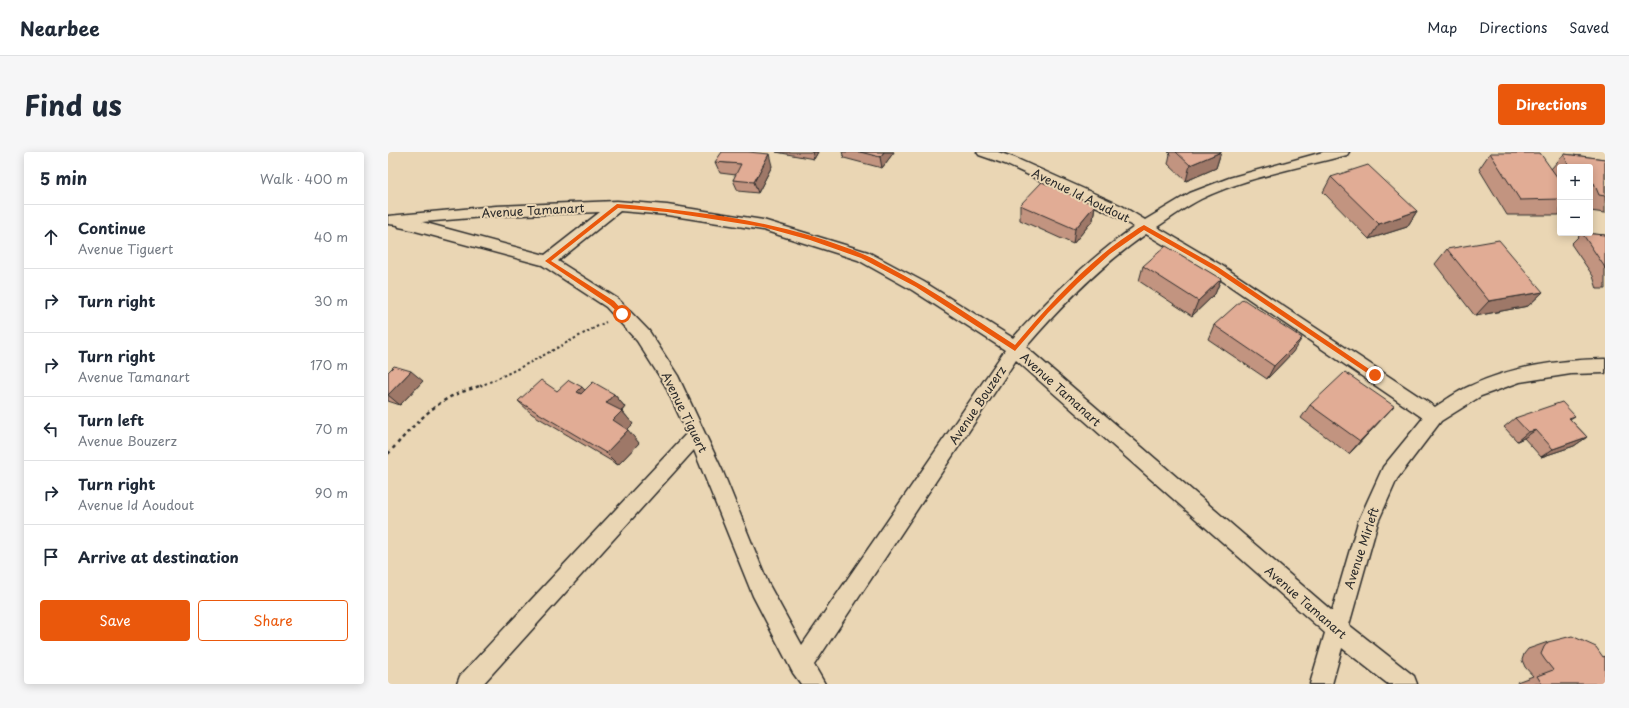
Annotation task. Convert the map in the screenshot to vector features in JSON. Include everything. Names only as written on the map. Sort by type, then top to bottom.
[{"type":"street","name":"Avenue Id Aoudout","points":[[984,152],[1015,156],[1117,210],[1216,269],[1435,416]]},
{"type":"street","name":"Avenue Bouzerz","points":[[801,666],[1015,348],[1046,312],[1076,282],[1108,253],[1144,227],[1198,194],[1252,175],[1342,152]]},
{"type":"street","name":"Avenue Tamanart","points":[[390,220],[496,211],[617,206],[667,210],[763,225],[812,238],[863,256],[918,286],[1015,348],[1336,629],[1406,684]]},
{"type":"street","points":[[547,261],[617,206]]},
{"type":"street","name":"Avenue Tiguert","points":[[390,220],[547,261],[612,303],[643,336],[672,382],[697,434],[714,472],[760,589],[801,666],[814,684]]},
{"type":"street","name":"Avenue Mirleft","points":[[1321,684],[1368,522],[1390,473],[1435,416],[1475,391],[1519,375],[1571,367],[1605,366]]},
{"type":"street","points":[[468,684],[697,434]]},
{"type":"path","points":[[388,454],[419,420],[451,397],[509,374],[562,344],[622,314]]},
{"type":"building","points":[[722,152],[769,154],[754,182],[733,180],[741,164],[715,162]]},
{"type":"building","points":[[860,152],[884,152],[880,157]]},
{"type":"building","points":[[1176,152],[1221,152],[1190,165]]},
{"type":"building","points":[[1490,153],[1540,153],[1557,177],[1557,199],[1520,200]]},
{"type":"building","points":[[1564,154],[1605,159],[1605,196],[1599,195],[1593,183],[1593,164],[1568,164]]},
{"type":"building","points":[[1368,165],[1417,211],[1379,224],[1331,177]]},
{"type":"building","points":[[1042,182],[1095,205],[1075,229],[1020,205]]},
{"type":"building","points":[[1593,234],[1605,235],[1605,269],[1584,236],[1593,236]]},
{"type":"building","points":[[1499,240],[1543,292],[1489,301],[1447,249]]},
{"type":"building","points":[[1166,246],[1221,279],[1198,301],[1143,266]]},
{"type":"building","points":[[1243,299],[1302,338],[1274,366],[1214,325]]},
{"type":"building","points":[[394,366],[411,371],[388,395],[388,372]]},
{"type":"building","points":[[1345,372],[1394,406],[1360,441],[1310,405]]},
{"type":"building","points":[[541,380],[557,391],[569,380],[582,387],[577,392],[581,394],[593,382],[614,394],[606,403],[622,411],[613,420],[628,430],[606,453],[518,401]]},
{"type":"building","points":[[1562,402],[1575,416],[1569,418],[1587,437],[1553,449],[1536,430],[1528,432],[1515,418]]},
{"type":"building","points":[[1572,636],[1596,647],[1603,657],[1605,656],[1605,684],[1542,684],[1537,676],[1553,670],[1541,654],[1544,647],[1548,642]]},
{"type":"route","points":[[622,314],[612,303],[547,261],[617,206],[667,210],[763,225],[812,238],[863,256],[918,286],[1015,348],[1046,312],[1076,282],[1108,253],[1144,227],[1216,269],[1375,375]]}]
